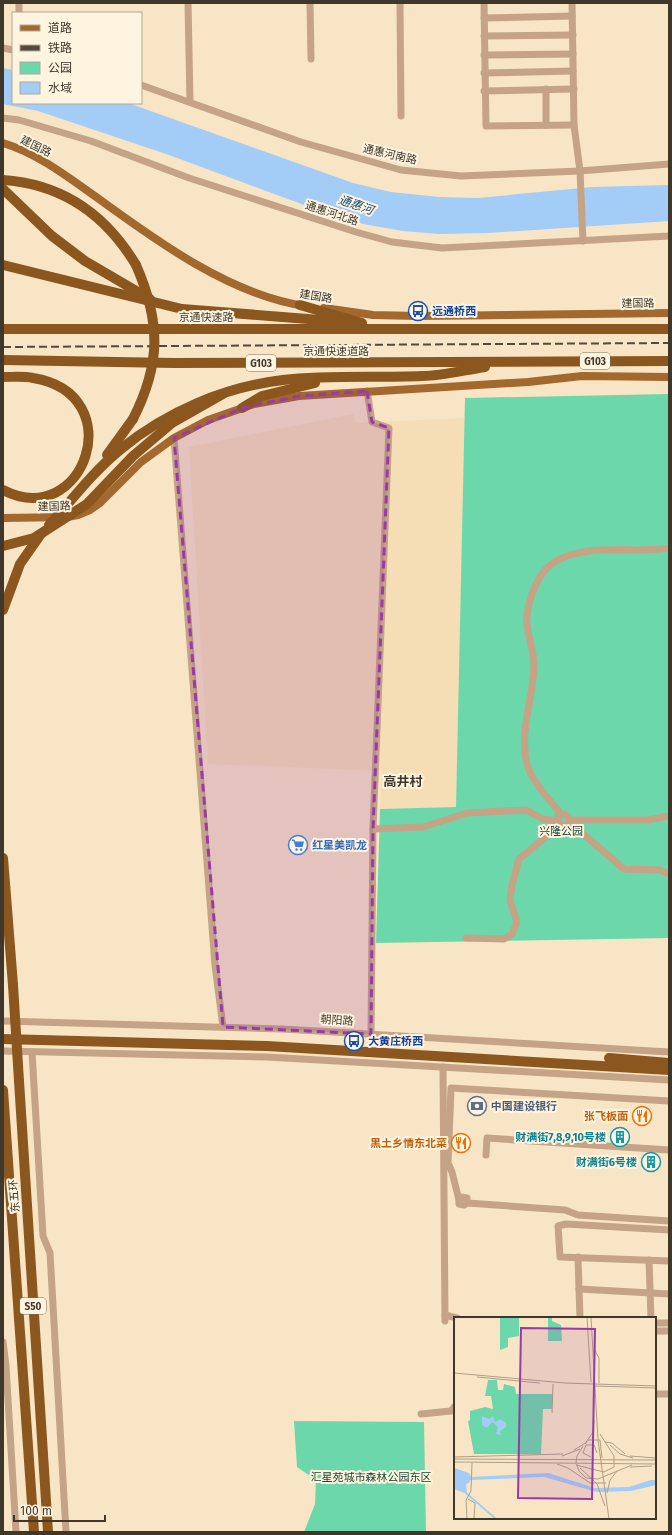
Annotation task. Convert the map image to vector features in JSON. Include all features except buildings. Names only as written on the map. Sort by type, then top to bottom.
[{"type":"highway","points":[[3,180],[24,182],[73,199],[100,219],[114,233],[136,265],[151,305],[154,350],[147,389],[133,419],[121,438],[88,480],[41,534],[20,564],[3,610]]},
{"type":"highway","points":[[3,190],[52,236],[85,261],[161,305]]},
{"type":"highway","points":[[3,265],[161,305],[203,312],[362,323],[410,328],[551,330],[669,329]]},
{"type":"highway","points":[[300,305],[362,323]]},
{"type":"highway","points":[[551,330],[669,323]]},
{"type":"highway","name":"京通快速路","points":[[3,329],[410,328]]},
{"type":"highway","name":"京通快速道路","points":[[3,360],[174,363],[669,361]]},
{"type":"highway","points":[[594,361],[669,367]]},
{"type":"highway","points":[[88,480],[120,450],[158,423],[203,401],[254,385],[282,380],[340,377],[424,376],[520,362]]},
{"type":"highway","points":[[3,377],[33,378],[52,384],[68,392],[80,404],[86,418],[89,432],[89,445],[82,469],[63,488],[50,495],[36,498],[21,497],[3,490]]},
{"type":"highway","points":[[242,408],[262,396],[340,377]]},
{"type":"highway","points":[[3,546],[34,538],[87,504],[133,456],[172,423],[223,394]]},
{"type":"highway","name":"东五环","points":[[3,858],[13,985],[48,1532]]},
{"type":"highway","points":[[3,1032],[267,1040],[669,1063]]},
{"type":"highway","points":[[3,1039],[266,1046],[542,1061],[669,1070]]},
{"type":"highway","name":"东五环","points":[[3,1090],[34,1532]]},
{"type":"main road","name":"建国路","points":[[3,143],[18,148],[52,166],[140,229],[226,280],[262,294],[300,305],[374,315],[669,313]]},
{"type":"main road","name":"建国路","points":[[3,518],[78,516],[100,504],[141,462],[174,438],[208,420],[242,408],[300,396],[367,391],[528,382],[582,376],[669,377]]},
{"type":"street","points":[[188,3],[190,101]]},
{"type":"street","points":[[310,3],[311,59]]},
{"type":"street","points":[[400,3],[401,116]]},
{"type":"street","points":[[484,3],[484,91],[486,126],[574,125]]},
{"type":"street","points":[[572,3],[574,125],[580,171],[582,238]]},
{"type":"street","points":[[484,18],[572,16]]},
{"type":"street","points":[[484,36],[573,35]]},
{"type":"street","points":[[484,55],[573,54]]},
{"type":"street","points":[[484,73],[573,71]]},
{"type":"street","name":"通惠河南路","points":[[142,85],[190,101],[301,142],[401,170],[461,176],[580,171],[669,164]]},
{"type":"street","points":[[484,91],[574,88]]},
{"type":"street","points":[[546,89],[546,125]]},
{"type":"street","name":"通惠河北路","points":[[3,118],[19,120],[91,141],[189,178],[356,232],[392,242],[442,248],[582,238],[669,236]]},
{"type":"street","points":[[367,391],[372,422],[389,428],[373,829],[371,1034]]},
{"type":"street","points":[[174,438],[216,965],[223,1027]]},
{"type":"street","points":[[669,548],[576,553],[553,563],[539,578],[533,592],[527,618],[534,655],[534,669],[524,748],[528,767],[540,787],[561,814],[565,814],[569,822],[624,868],[660,870],[669,874]]},
{"type":"street","points":[[373,829],[423,827],[467,813],[519,810],[526,810],[543,819],[564,826],[569,822],[648,820],[669,816]]},
{"type":"street","points":[[466,938],[504,939],[512,934],[517,922],[510,900],[519,859],[558,823],[558,816],[561,814]]},
{"type":"street","name":"朝阳路","points":[[3,1021],[223,1027],[371,1034],[669,1052]]},
{"type":"street","points":[[3,1051],[267,1057],[669,1080]]},
{"type":"street","points":[[32,1052],[43,1236],[50,1252],[66,1532]]},
{"type":"street","points":[[443,1067],[445,1318],[454,1318]]},
{"type":"street","points":[[669,1102],[451,1088],[448,1163],[452,1172],[459,1204],[464,1205],[467,1202],[565,1210],[578,1215],[669,1221]]},
{"type":"street","points":[[486,1154],[487,1138],[669,1150]]},
{"type":"street","points":[[669,1230],[566,1224],[558,1226],[560,1257],[669,1261]]},
{"type":"street","points":[[578,1257],[580,1317]]},
{"type":"street","points":[[649,1260],[651,1317]]},
{"type":"street","points":[[580,1289],[669,1294]]},
{"type":"street","points":[[656,1323],[669,1323]]},
{"type":"street","points":[[656,1331],[669,1331]]},
{"type":"street","points":[[3,1342],[7,1434],[16,1532]]},
{"type":"street","points":[[656,1394],[669,1394]]},
{"type":"street","points":[[421,1414],[451,1411],[454,1407]]},
{"type":"highlighted area","points":[[367,391],[372,422],[389,428],[373,829],[371,1034],[223,1027],[174,438],[242,408],[299,396]]},
{"type":"shaded area","points":[[353,414],[356,423],[465,418],[456,807],[380,809],[382,771],[208,764],[189,447]]},
{"type":"green space","name":"兴隆公园","points":[[669,394],[669,938],[376,943],[380,809],[456,807],[465,398]]},
{"type":"green space","name":"汇星苑城市森林公园东区","points":[[294,1421],[424,1422],[426,1532],[304,1532],[315,1504],[316,1480],[297,1467]]},
{"type":"water","name":"通惠河","points":[[3,68],[12,70],[12,104],[131,104],[353,183],[391,192],[439,197],[478,198],[592,187],[669,185],[669,221],[488,233],[439,234],[403,231],[363,224],[315,209],[169,155],[38,111],[3,104]]},
{"type":"railway","points":[[3,347],[669,343]]},
{"type":"place","name":"远通桥西","points":[[418,311]]},
{"type":"place","name":"红星美凯龙","points":[[298,845]]},
{"type":"place","name":"大黄庄桥西","points":[[354,1041]]},
{"type":"place","name":"中国建设银行","points":[[477,1106]]},
{"type":"place","name":"张飞板面","points":[[642,1116]]},
{"type":"place","name":"财满街7,8,9,10号楼","points":[[620,1137]]},
{"type":"place","name":"黑土乡情东北菜","points":[[461,1143]]},
{"type":"place","name":"财满街6号楼","points":[[651,1162]]},
{"type":"district","name":"高井村","points":[[403,781]]}]
